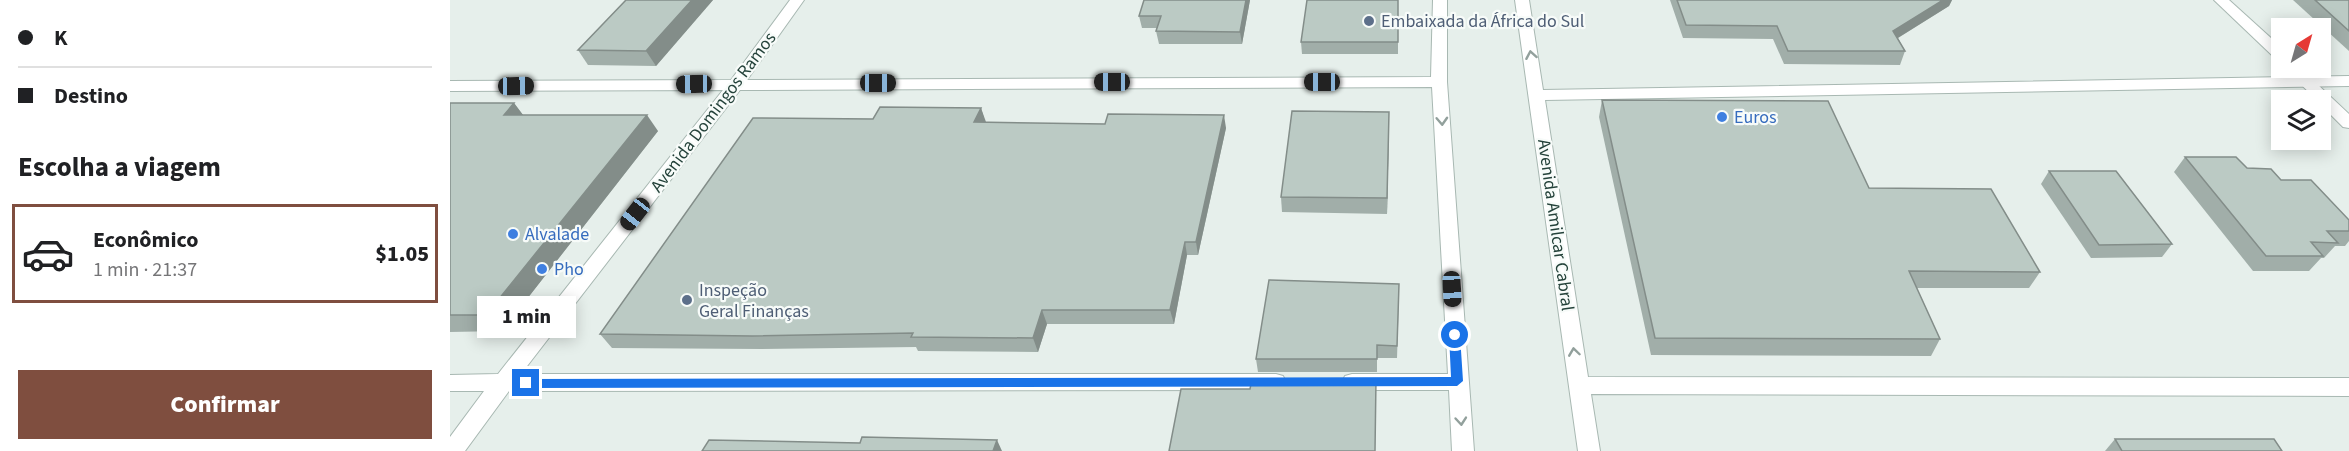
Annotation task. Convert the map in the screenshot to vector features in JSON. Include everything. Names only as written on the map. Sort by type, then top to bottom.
[{"type":"street","name":"Avenida Domingos Ramos","points":[[452,451],[502,383],[738,83],[797,0]]},
{"type":"street","points":[[1440,0],[1439,81],[1457,381],[1464,451]]},
{"type":"street","name":"Avenida Amilcar Cabral","points":[[1522,0],[1538,95],[1589,451]]},
{"type":"street","points":[[2221,0],[2271,47]]},
{"type":"street","points":[[2303,78],[2349,123]]},
{"type":"street","points":[[450,86],[1439,81]]},
{"type":"street","points":[[1538,95],[2349,81]]},
{"type":"street","points":[[1326,382],[1457,381]]},
{"type":"street","points":[[450,383],[1302,382]]},
{"type":"street","points":[[1579,385],[2349,387]]},
{"type":"building","points":[[626,0],[692,0],[646,51],[578,50]]},
{"type":"building","points":[[1144,0],[1246,0],[1240,32],[1156,31],[1161,16],[1139,16]]},
{"type":"building","points":[[1307,0],[1398,0],[1398,42],[1301,42]]},
{"type":"building","points":[[1677,0],[1943,0],[1893,31],[1905,51],[1788,51],[1777,26],[1686,25]]},
{"type":"building","points":[[2315,0],[2349,0],[2349,31]]},
{"type":"building","points":[[1602,100],[1828,101],[1869,188],[1991,189],[2040,272],[1909,271],[1940,339],[1655,338]]},
{"type":"building","points":[[450,103],[514,103],[504,115],[647,115],[486,315],[450,315]]},
{"type":"building","points":[[880,107],[981,108],[974,122],[1105,124],[1108,114],[1224,115],[1196,242],[1185,242],[1170,310],[1042,310],[1033,338],[911,337],[913,333],[752,336],[600,334],[753,118],[873,119]]},
{"type":"building","points":[[1292,111],[1389,112],[1387,198],[1281,197]]},
{"type":"building","points":[[2185,157],[2236,157],[2247,168],[2271,169],[2281,180],[2311,180],[2349,220],[2349,231],[2327,231],[2338,243],[2311,242],[2323,256],[2266,256]]},
{"type":"building","points":[[2049,171],[2116,171],[2172,244],[2099,245]]},
{"type":"building","points":[[1269,280],[1399,284],[1397,346],[1377,345],[1377,359],[1256,359]]},
{"type":"building","points":[[1252,379],[1376,379],[1375,451],[1169,451],[1181,389],[1250,389]]},
{"type":"building","points":[[862,437],[997,440],[993,451],[702,451],[709,440],[860,443]]},
{"type":"building","points":[[2115,439],[2274,439],[2282,451],[2122,451]]},
{"type":"place","name":"Embaixada da África do Sul","points":[[1369,21]]},
{"type":"place","name":"Euros","points":[[1722,117]]},
{"type":"place","name":"Alvalade","points":[[513,234]]},
{"type":"place","name":"Pho","points":[[542,269]]},
{"type":"place","name":"Inspeção Geral Finanças","points":[[687,300]]},
{"type":"route","points":[[526,383],[1457,381],[1455,335]]}]
